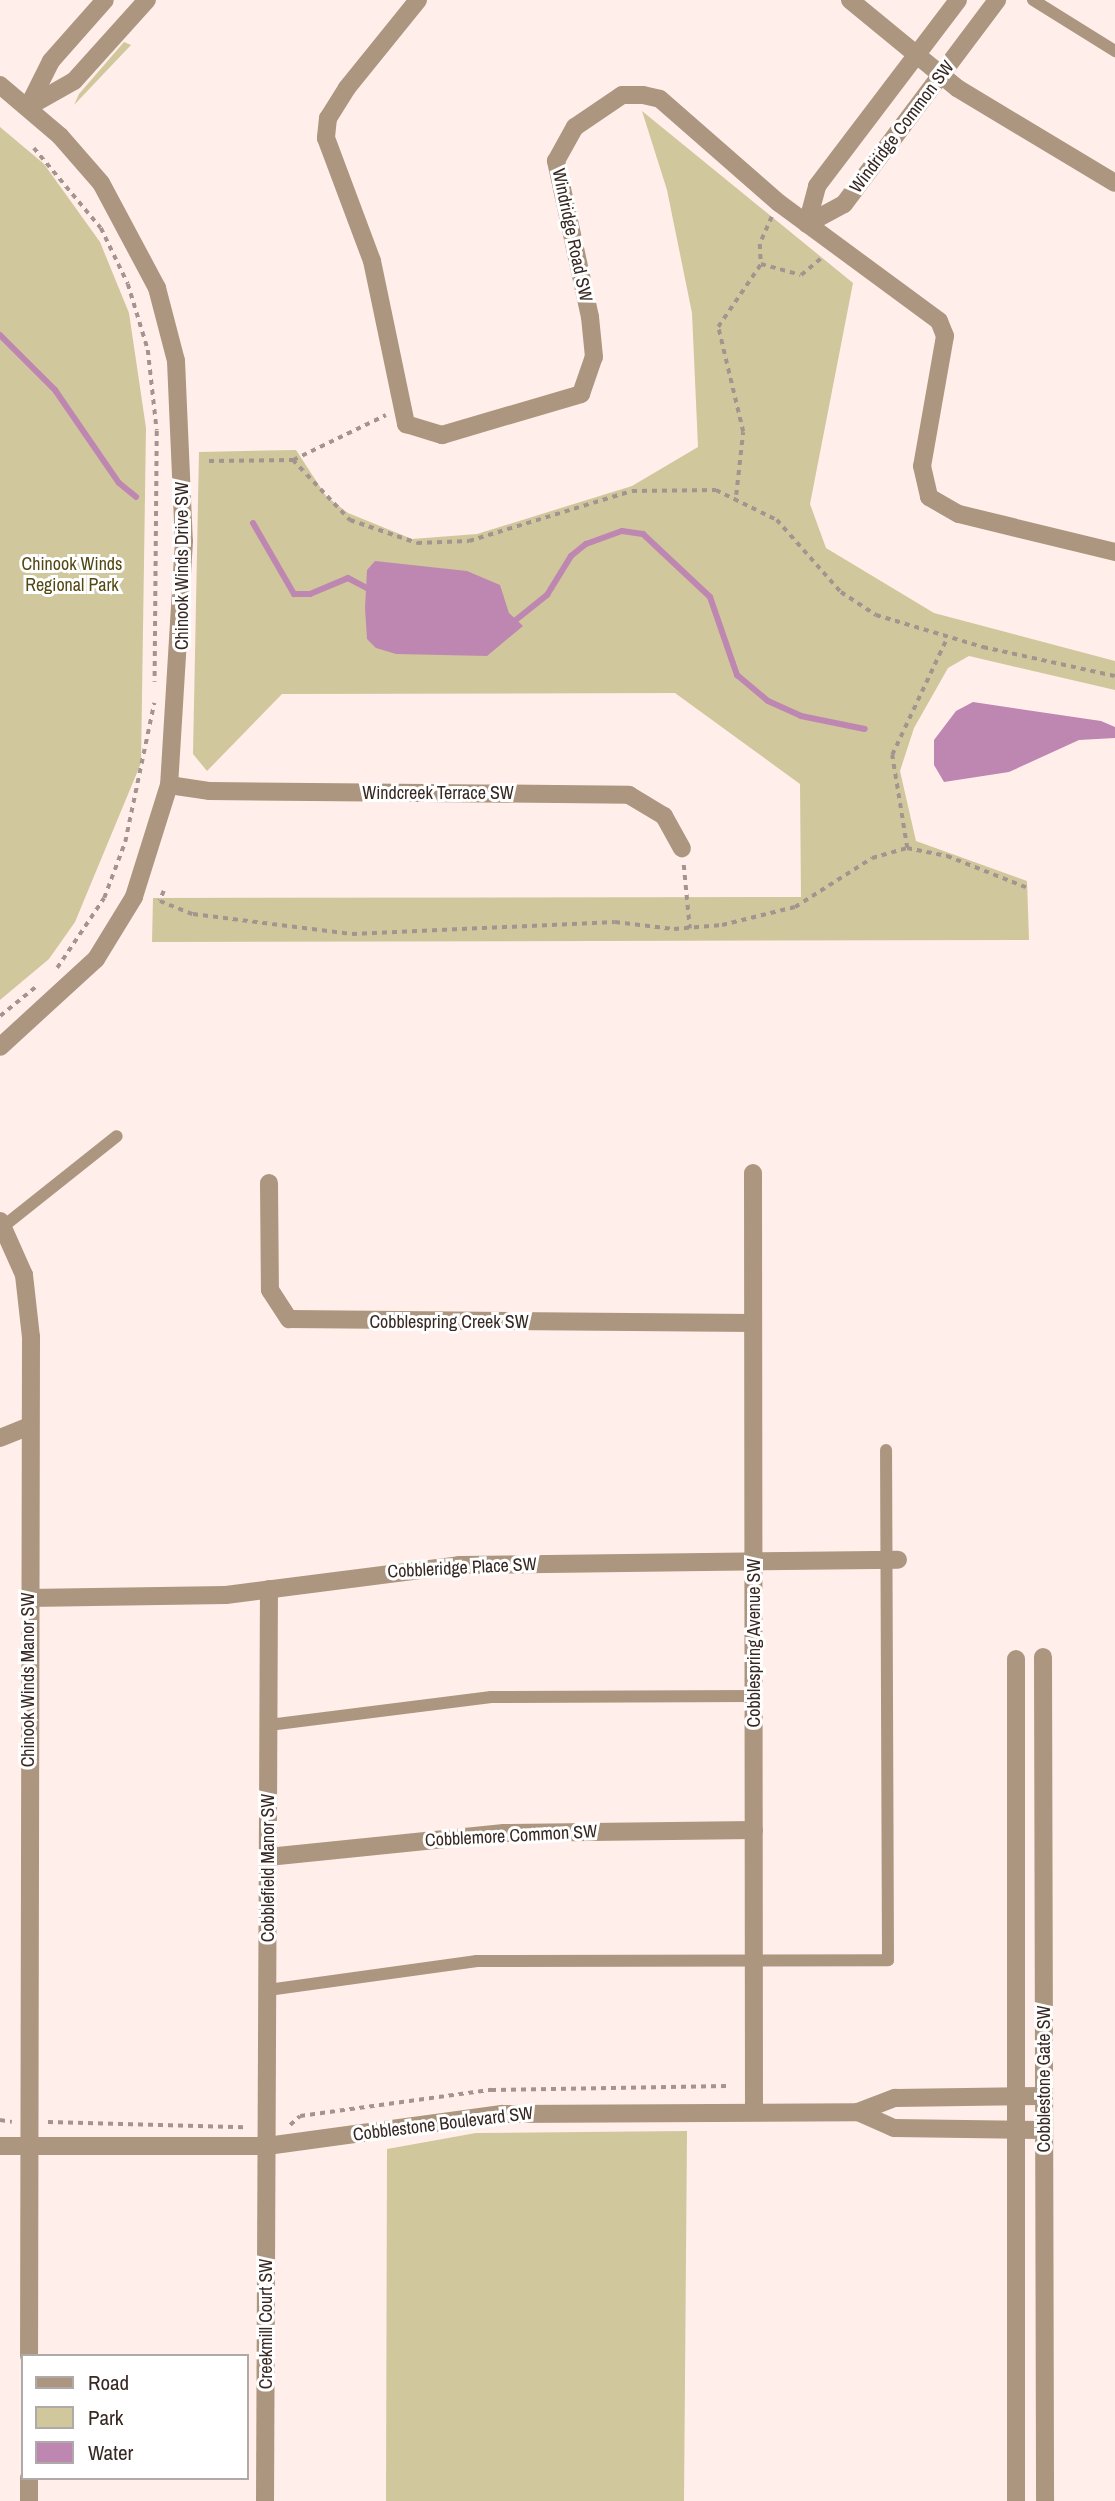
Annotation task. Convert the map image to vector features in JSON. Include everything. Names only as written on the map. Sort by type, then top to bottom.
[{"type":"street","points":[[28,107],[51,61],[105,0]]},
{"type":"street","points":[[28,107],[74,81],[147,0]]},
{"type":"street","points":[[398,409],[372,261],[326,138],[328,118],[347,88],[418,0]]},
{"type":"street","points":[[850,0],[940,76],[1037,141],[1115,183]]},
{"type":"street","name":"Windridge Common SW","points":[[807,224],[817,186],[958,0]]},
{"type":"street","name":"Windridge Common SW","points":[[807,224],[844,204],[997,0]]},
{"type":"street","name":"Chinook Winds Drive SW","points":[[0,85],[28,107],[101,183],[134,236],[157,288],[176,361],[183,590],[169,785],[134,897],[115,930],[54,1002],[0,1047]]},
{"type":"street","name":"Windridge Road SW","points":[[398,409],[406,424],[442,435],[581,394],[594,357],[590,317],[556,161],[575,127],[622,95],[660,99],[779,203],[926,309],[945,336],[922,466],[929,497],[959,514],[1114,547]]},
{"type":"street","name":"Windcreek Terrace SW","points":[[169,785],[209,791],[629,795],[664,816],[682,848]]},
{"type":"street","name":"Cobblespring Avenue SW","points":[[753,1173],[754,2112]]},
{"type":"street","name":"Cobblespring Creek SW","points":[[269,1182],[270,1290],[289,1319],[753,1324]]},
{"type":"street","name":"Chinook Winds Manor SW","points":[[1,1225],[24,1275],[29,1309],[29,2354]]},
{"type":"street","points":[[0,1438],[29,1426]]},
{"type":"street","name":"Cobbleridge Place SW","points":[[27,1598],[270,1590],[459,1565],[893,1560]]},
{"type":"street","name":"Cobblefield Manor SW","points":[[267,2146],[270,1590]]},
{"type":"street","name":"Cobblestone Gate SW","points":[[1043,1657],[1045,2501]]},
{"type":"street","name":"Cobblestone Gate SW","points":[[1016,1659],[1016,2501]]},
{"type":"street","name":"Cobblemore Common SW","points":[[268,1857],[494,1834],[754,1830]]},
{"type":"street","name":"Cobblestone Boulevard SW","points":[[0,2146],[267,2146],[512,2113],[858,2112],[895,2098],[1044,2096]]},
{"type":"street","name":"Cobblestone Boulevard SW","points":[[858,2112],[894,2128],[1044,2130]]},
{"type":"street","name":"Creekmill Court SW","points":[[265,2501],[267,2146]]},
{"type":"street","points":[[29,2480],[29,2501]]},
{"type":"lane","points":[[1033,0],[1115,51]]},
{"type":"lane","points":[[1,1225],[117,1136]]},
{"type":"lane","points":[[268,1990],[477,1961],[888,1960],[893,1560],[886,1450]]},
{"type":"lane","points":[[269,1725],[491,1697],[754,1696]]},
{"type":"path","points":[[34,148],[67,182],[116,256],[148,350],[157,430],[155,690],[145,770],[104,898],[52,973]]},
{"type":"path","points":[[736,495],[742,422],[718,327],[761,264],[760,244],[779,203]]},
{"type":"path","points":[[761,264],[787,276],[801,275],[835,244]]},
{"type":"path","points":[[209,461],[293,460],[398,409]]},
{"type":"path","points":[[293,460],[350,520],[417,543],[469,541],[632,491],[681,485],[736,495],[777,520],[856,603],[947,638],[1115,676]]},
{"type":"path","points":[[907,848],[892,755],[947,638]]},
{"type":"path","points":[[682,848],[690,929]]},
{"type":"path","points":[[164,891],[160,901],[193,914],[307,931],[544,930],[615,922],[690,929],[778,914],[872,858],[907,848],[947,856],[1028,888]]},
{"type":"path","points":[[0,1017],[41,982]]},
{"type":"path","points":[[53,2122],[242,2127]]},
{"type":"green space","points":[[124,42],[131,45],[74,105],[79,94]]},
{"type":"green space","points":[[642,111],[853,283],[810,504],[826,548],[934,613],[1115,661],[1115,690],[969,656],[948,668],[914,728],[900,771],[916,841],[1027,881],[1029,940],[152,942],[153,898],[801,897],[800,784],[675,693],[282,694],[207,771],[193,754],[199,452],[296,450],[326,496],[348,513],[412,539],[477,534],[632,486],[698,447],[692,313],[667,190]]},
{"type":"green space","name":"Chinook Winds Regional Park","points":[[0,127],[44,164],[100,242],[129,313],[146,428],[141,763],[75,922],[49,959],[0,1000]]},
{"type":"green space","points":[[687,2131],[684,2501],[386,2501],[387,2149],[476,2133]]},
{"type":"water","points":[[375,561],[467,571],[500,585],[509,613],[523,626],[487,656],[396,654],[376,648],[367,639],[365,608],[367,570]]},
{"type":"water","points":[[973,702],[1101,721],[1115,727],[1115,738],[1079,740],[1009,772],[944,782],[934,765],[934,740],[956,711]]},
{"type":"waterway","points":[[0,335],[55,390],[119,483],[136,497]]},
{"type":"waterway","points":[[253,523],[294,594],[310,594],[348,578],[374,592]]},
{"type":"waterway","points":[[512,623],[547,595],[571,556],[586,544],[622,531],[643,534],[710,597],[737,675],[768,701],[801,716],[865,729]]}]
